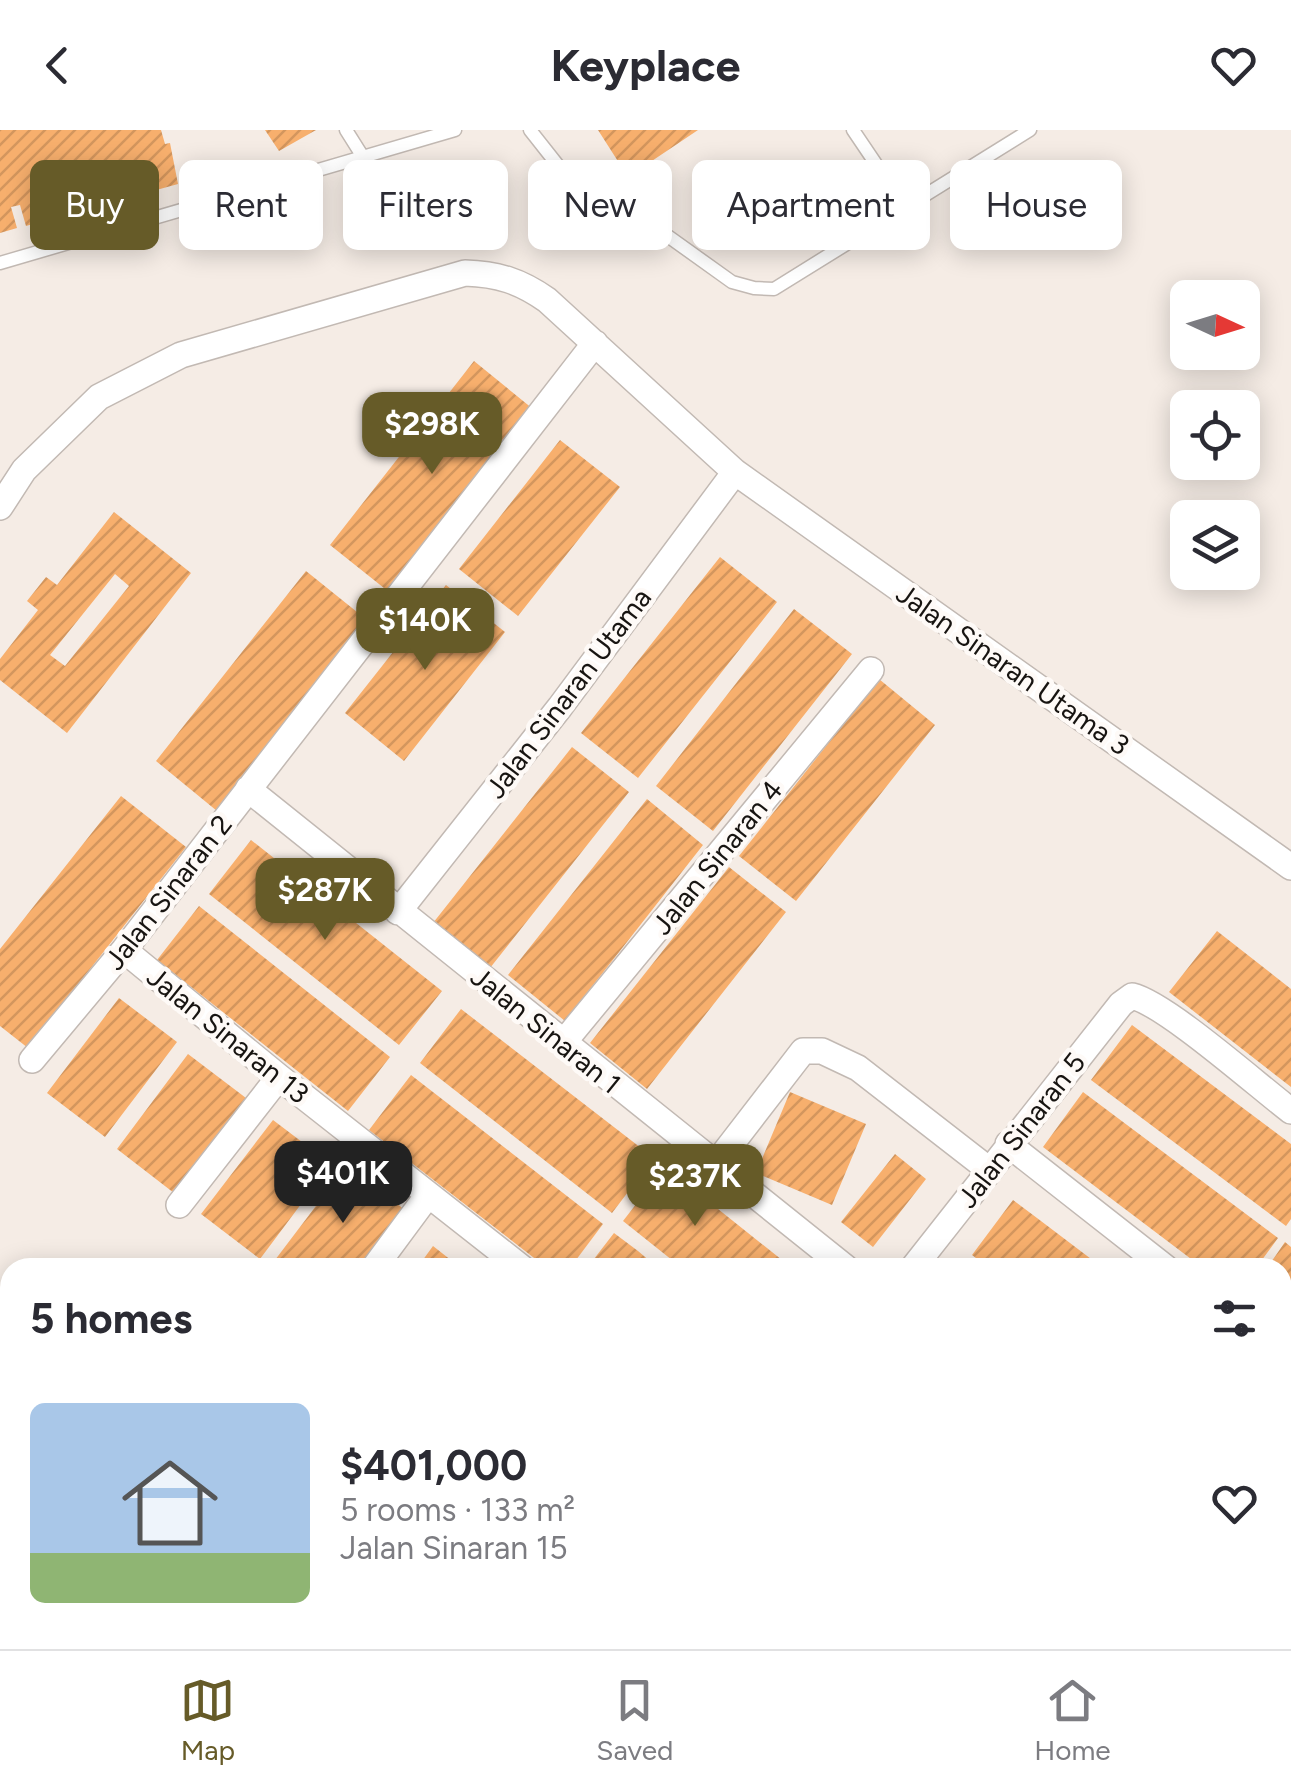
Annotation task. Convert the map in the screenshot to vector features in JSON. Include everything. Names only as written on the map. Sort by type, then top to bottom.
[{"type":"street","name":"Jalan Sinaran Utama 3","points":[[0,507],[24,470],[99,396],[181,355],[435,280],[476,273],[523,283],[548,300],[735,472],[1291,867]]},
{"type":"street","name":"Jalan Sinaran 2","points":[[32,1060],[124,950],[595,343]]},
{"type":"street","name":"Jalan Sinaran Utama","points":[[398,912],[560,707],[735,472]]},
{"type":"street","name":"Jalan Sinaran 4","points":[[564,1043],[870,670]]},
{"type":"street","name":"Jalan Sinaran 1","points":[[248,789],[833,1258]]},
{"type":"street","name":"Jalan Sinaran 13","points":[[124,950],[278,1078],[509,1258]]},
{"type":"street","name":"Jalan Sinaran 5","points":[[921,1258],[1008,1144],[1121,1004],[1132,996],[1158,1008],[1291,1112]]},
{"type":"street","points":[[715,1165],[803,1051],[822,1051],[858,1068],[988,1169]]},
{"type":"street","points":[[179,1206],[278,1078]]},
{"type":"street","points":[[1008,1144],[1153,1258]]},
{"type":"street","points":[[381,1258],[428,1195]]},
{"type":"lane","points":[[346,130],[363,157]]},
{"type":"lane","points":[[0,263],[455,130]]},
{"type":"lane","points":[[530,130],[560,168],[630,209],[732,282],[774,289],[836,250]]},
{"type":"lane","points":[[854,130],[874,160]]},
{"type":"lane","points":[[930,192],[1030,130]]},
{"type":"building","points":[[0,130],[161,130],[165,144],[170,143],[178,184],[159,189],[159,160],[30,160],[30,225],[26,226],[20,205],[11,207],[17,228],[0,233]]},
{"type":"building","points":[[265,130],[316,130],[279,151]]},
{"type":"building","points":[[598,130],[698,130],[653,160],[617,160]]},
{"type":"building","points":[[474,361],[533,409],[389,592],[330,545]]},
{"type":"building","points":[[560,440],[620,487],[518,616],[459,569]]},
{"type":"building","points":[[114,512],[191,573],[67,733],[0,680],[0,659],[38,610],[27,601],[46,577],[57,585]],"holes":[[[115,574],[129,586],[65,666],[50,655]]]},
{"type":"building","points":[[720,557],[777,602],[638,778],[581,733]]},
{"type":"building","points":[[306,571],[367,620],[217,811],[156,761]]},
{"type":"building","points":[[446,585],[505,632],[404,761],[345,713]]},
{"type":"building","points":[[794,609],[852,654],[713,831],[656,786]]},
{"type":"building","points":[[879,679],[935,725],[796,901],[739,856]]},
{"type":"building","points":[[572,747],[629,792],[490,968],[433,923]]},
{"type":"building","points":[[121,796],[186,847],[28,1048],[0,1026],[0,949]]},
{"type":"building","points":[[647,799],[703,845],[565,1021],[508,975]]},
{"type":"building","points":[[251,840],[442,991],[399,1045],[209,894]]},
{"type":"building","points":[[729,867],[786,912],[647,1089],[590,1043]]},
{"type":"building","points":[[199,906],[390,1057],[348,1111],[157,960]]},
{"type":"building","points":[[1217,931],[1291,989],[1291,1087],[1169,992]]},
{"type":"building","points":[[119,998],[177,1042],[105,1137],[47,1093]]},
{"type":"building","points":[[461,1009],[654,1158],[612,1213],[420,1063]]},
{"type":"building","points":[[1132,1025],[1291,1144],[1291,1219],[1286,1226],[1091,1080]]},
{"type":"building","points":[[188,1054],[246,1098],[174,1193],[117,1149]]},
{"type":"building","points":[[411,1075],[603,1224],[578,1258],[534,1258],[369,1130]]},
{"type":"building","points":[[790,1092],[866,1124],[832,1205],[756,1173]]},
{"type":"building","points":[[1083,1092],[1278,1238],[1263,1258],[1190,1258],[1043,1147]]},
{"type":"building","points":[[273,1120],[331,1164],[261,1258],[201,1214]]},
{"type":"building","points":[[895,1154],[926,1179],[873,1247],[841,1222]]},
{"type":"building","points":[[347,1165],[405,1210],[369,1258],[277,1258]]},
{"type":"building","points":[[665,1167],[779,1258],[669,1258],[623,1221]]},
{"type":"building","points":[[1013,1200],[1090,1258],[976,1258],[972,1255]]},
{"type":"building","points":[[614,1233],[646,1258],[595,1258]]},
{"type":"building","points":[[1285,1242],[1291,1247],[1291,1258],[1274,1258]]},
{"type":"building","points":[[433,1246],[448,1258],[424,1258]]}]
